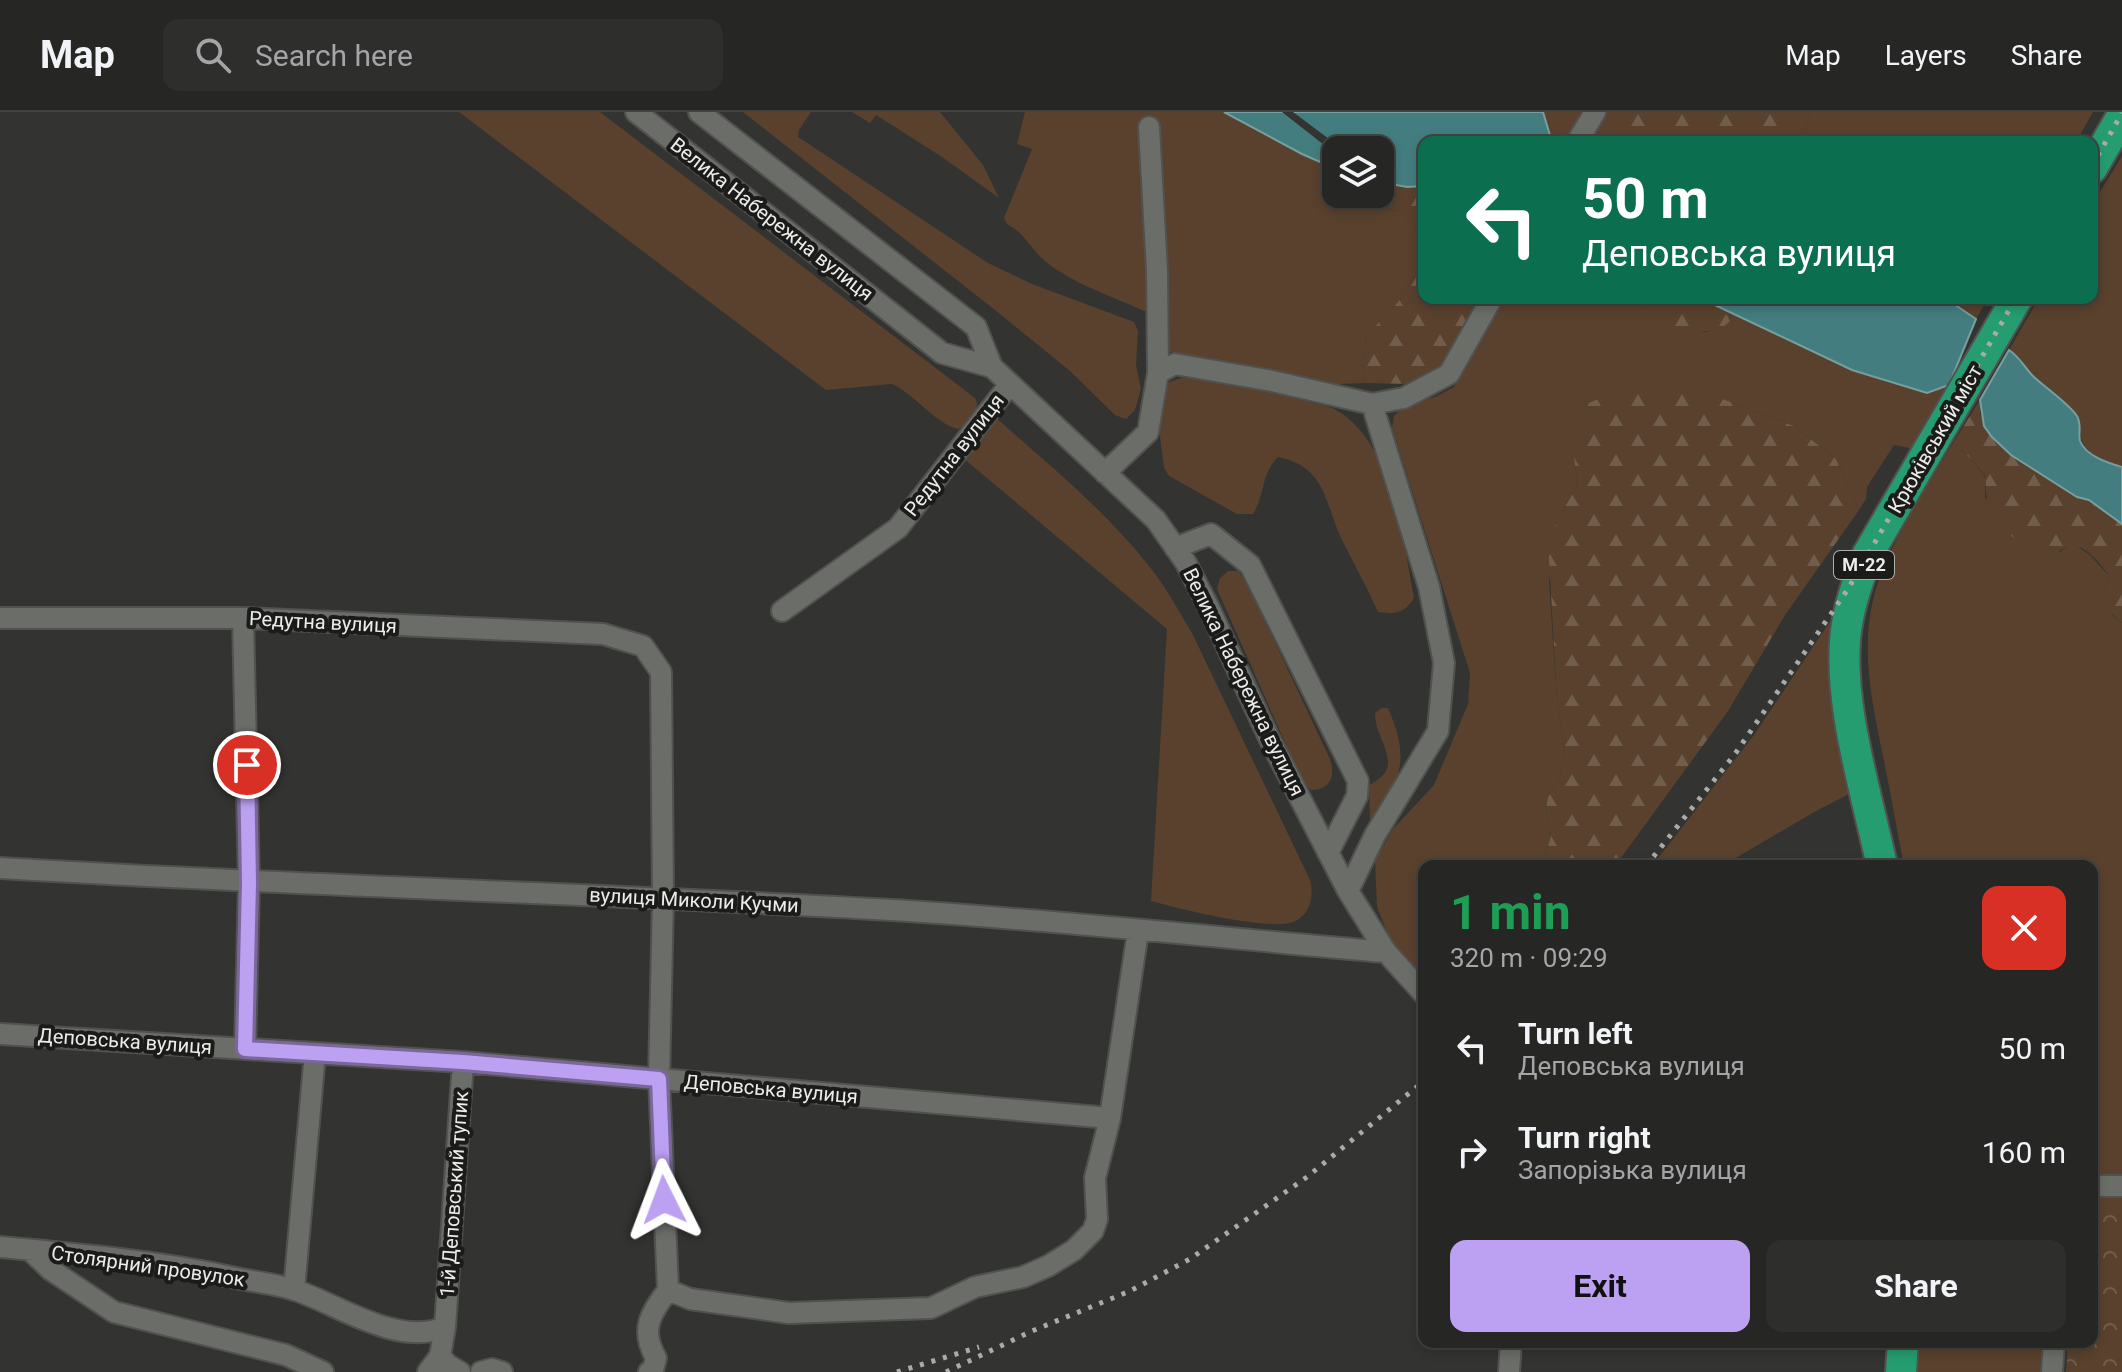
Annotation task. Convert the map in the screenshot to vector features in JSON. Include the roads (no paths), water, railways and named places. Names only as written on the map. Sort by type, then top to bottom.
[{"type":"highway","points":[[2098,158],[2122,116]]},
{"type":"highway","name":"Крюківський міст","points":[[1881,860],[1848,697],[1846,626],[1855,587],[1868,554],[2014,304]]},
{"type":"highway","points":[[1901,1372],[1903,1348]]},
{"type":"street","name":"Велика Набережна вулиця","points":[[636,112],[942,353],[992,367]]},
{"type":"street","name":"Велика Набережна вулиця","points":[[699,112],[976,327],[992,367],[1156,520],[1209,608],[1269,738],[1348,891],[1386,952],[1418,987]]},
{"type":"street","points":[[1581,136],[1595,112]]},
{"type":"street","points":[[1105,473],[1148,432],[1158,373],[1157,271],[1149,127]]},
{"type":"street","points":[[1158,373],[1175,364],[1272,381],[1372,404],[1404,398],[1449,374],[1489,304]]},
{"type":"street","name":"Редутна вулиця","points":[[782,611],[898,528],[1010,384]]},
{"type":"street","points":[[1348,891],[1375,835],[1438,731],[1444,663],[1429,587],[1372,404]]},
{"type":"street","points":[[1175,548],[1211,534],[1250,565],[1345,754],[1358,781],[1357,796],[1328,853]]},
{"type":"street","name":"Редутна вулиця","points":[[0,618],[243,618],[603,634],[643,646],[661,672],[663,898]]},
{"type":"street","points":[[243,618],[249,883],[245,1049]]},
{"type":"street","name":"вулиця Миколи Кучми","points":[[0,868],[249,883],[663,898],[898,911],[1386,952]]},
{"type":"street","points":[[649,1372],[653,1370],[656,1358],[647,1342],[648,1325],[654,1307],[668,1290],[659,1079],[663,898]]},
{"type":"street","points":[[668,1290],[690,1299],[789,1313],[931,1308],[975,1287],[1023,1277],[1074,1250],[1093,1231],[1097,1219],[1095,1178],[1110,1118],[1138,931]]},
{"type":"street","name":"Деповська вулиця","points":[[0,1034],[463,1062],[1110,1118]]},
{"type":"street","points":[[294,1290],[315,1053]]},
{"type":"street","name":"1-й Деповський тупик","points":[[434,1364],[445,1327],[463,1062]]},
{"type":"street","points":[[2098,1186],[2122,1186]]},
{"type":"street","name":"Столярний провулок","points":[[0,1247],[95,1255],[212,1273],[294,1290],[365,1320],[412,1333],[430,1333],[445,1327]]},
{"type":"street","points":[[30,1250],[51,1270],[114,1312],[286,1355],[323,1372]]},
{"type":"street","points":[[1509,1372],[1511,1348]]},
{"type":"street","points":[[2052,1372],[2054,1348]]},
{"type":"street","points":[[434,1364],[448,1365],[460,1372]]},
{"type":"street","points":[[481,1372],[492,1369],[502,1372]]},
{"type":"water","points":[[1224,112],[1543,112],[1550,136],[1418,136],[1418,186],[1394,185],[1394,136],[1322,136],[1322,163]]},
{"type":"water","points":[[1713,304],[1954,304],[1976,319],[1949,385],[1927,393],[1852,370]]},
{"type":"water","points":[[2009,350],[2077,416],[2080,441],[2087,451],[2122,467],[2122,524],[2089,500],[2077,497],[2011,455],[1984,426],[1980,400]]},
{"type":"railway","points":[[2098,155],[2122,113]]},
{"type":"railway","points":[[1651,860],[1735,754],[1848,589],[2013,304]]},
{"type":"railway","points":[[946,1372],[1032,1331],[1130,1291],[1190,1259],[1307,1177],[1418,1086]]},
{"type":"railway","points":[[897,1372],[979,1347]]}]
